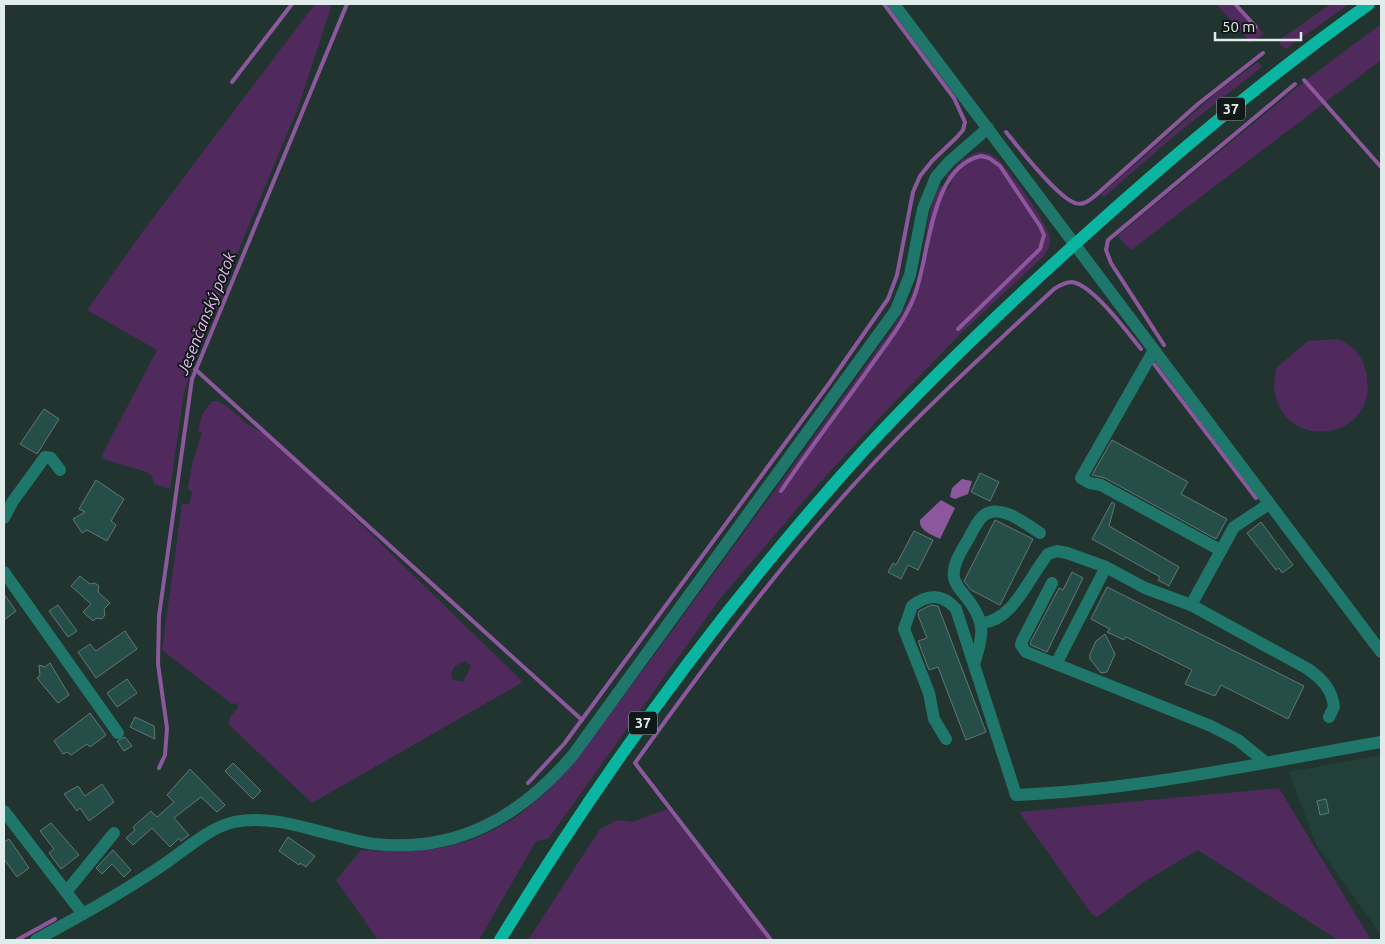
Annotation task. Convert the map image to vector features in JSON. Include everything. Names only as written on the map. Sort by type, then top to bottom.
[{"type":"main road","name":"37","points":[[500,940],[564,837],[622,752],[733,604],[776,552],[887,426],[1074,245],[1242,100],[1290,61],[1369,4]]},
{"type":"street","points":[[894,4],[1381,652]]},
{"type":"street","points":[[36,940],[160,868],[204,837],[232,822],[265,820],[373,844],[408,846],[434,843],[492,824],[536,794],[573,755],[888,323],[896,310],[910,275],[923,209],[936,177],[949,162],[988,128]]},
{"type":"street","points":[[1154,350],[1081,478],[1090,483],[1101,485],[1220,550]]},
{"type":"street","points":[[4,518],[13,501],[45,456],[51,458],[60,470]]},
{"type":"street","points":[[1191,605],[1234,527],[1270,504]]},
{"type":"street","points":[[974,664],[982,634],[982,623],[973,606],[957,586],[954,578],[954,568],[960,554],[978,522],[983,515],[989,513],[1007,513],[1040,533]]},
{"type":"street","points":[[982,623],[997,620],[1008,613],[1048,554],[1057,551],[1067,553],[1106,567],[1137,585],[1191,605],[1318,676],[1326,684],[1334,699],[1334,707],[1329,717]]},
{"type":"street","points":[[1056,664],[1106,567]]},
{"type":"street","points":[[4,572],[118,733]]},
{"type":"street","points":[[1052,583],[1021,645],[1026,652],[1211,726],[1238,740],[1266,762]]},
{"type":"street","points":[[946,738],[934,719],[929,693],[904,629],[912,606],[930,596],[944,598],[956,609],[1016,795],[1066,793],[1152,782],[1381,742]]},
{"type":"street","points":[[4,811],[83,914]]},
{"type":"street","points":[[66,892],[114,833]]},
{"type":"shaded area","points":[[315,4],[332,4],[298,108],[241,244],[190,374],[184,393],[170,489],[154,484],[152,476],[147,472],[103,459],[103,453],[157,350],[87,310],[143,231]]},
{"type":"shaded area","points":[[1216,4],[1236,4],[1264,34],[1248,43],[1248,39]]},
{"type":"shaded area","points":[[1331,4],[1349,4],[1286,49],[1280,44],[1279,40]]},
{"type":"shaded area","points":[[1381,24],[1381,60],[1131,250],[1117,236],[1306,80]]},
{"type":"shaded area","points":[[1258,62],[1262,67],[1179,132],[1104,197],[1101,194],[1221,89]]},
{"type":"shaded area","points":[[977,152],[991,155],[1001,162],[1035,208],[1050,238],[1049,247],[1044,256],[961,333],[885,412],[814,489],[720,599],[548,839],[536,841],[479,940],[378,940],[336,880],[361,850],[399,851],[435,849],[469,840],[486,833],[520,814],[561,776],[585,748],[892,329],[905,308],[915,285],[920,269],[932,205],[940,185],[947,190],[952,183],[946,177],[962,160]]},
{"type":"shaded area","points":[[1338,339],[1349,345],[1360,356],[1366,372],[1367,394],[1360,412],[1348,424],[1331,431],[1314,431],[1297,426],[1283,413],[1275,394],[1276,368],[1308,341]]},
{"type":"shaded area","points":[[212,401],[218,401],[227,406],[247,424],[265,434],[300,465],[523,682],[312,803],[228,724],[231,715],[239,707],[236,703],[232,704],[162,650],[182,504],[189,504],[192,493],[188,488],[192,464],[202,432],[198,431],[202,415]],"holes":[[[465,661],[471,666],[463,682],[452,679],[451,673],[455,666]]]},
{"type":"shaded area","points":[[962,479],[972,481],[968,494],[955,499],[950,497],[952,488]]},
{"type":"shaded area","points":[[941,500],[955,508],[940,539],[924,530],[921,527],[920,520]]},
{"type":"shaded area","points":[[1381,755],[1381,935],[1316,844],[1289,772]]},
{"type":"shaded area","points":[[1279,788],[1371,940],[1338,940],[1198,850],[1145,881],[1097,917],[1091,913],[1019,812]]},
{"type":"shaded area","points":[[667,809],[769,940],[528,940],[600,829],[617,820],[632,822]]},
{"type":"building","points":[[44,409],[59,419],[37,454],[20,444]]},
{"type":"building","points":[[1112,440],[1188,482],[1181,494],[1227,519],[1216,539],[1105,478],[1092,475]]},
{"type":"building","points":[[980,473],[999,482],[990,501],[971,492]]},
{"type":"building","points":[[96,480],[124,499],[111,521],[116,525],[107,541],[87,530],[82,533],[73,519],[85,512],[79,509]]},
{"type":"building","points":[[1112,502],[1115,504],[1109,526],[1179,567],[1169,586],[1158,580],[1160,577],[1092,539]]},
{"type":"building","points":[[995,520],[1033,539],[1000,605],[971,590],[964,581]]},
{"type":"building","points":[[1261,522],[1293,565],[1282,573],[1279,568],[1276,570],[1247,533]]},
{"type":"building","points":[[914,531],[933,540],[918,570],[908,565],[901,579],[888,572],[893,563],[896,565]]},
{"type":"building","points":[[1072,572],[1083,578],[1047,652],[1030,643],[1059,588],[1063,590]]},
{"type":"building","points":[[80,576],[90,584],[95,583],[99,586],[98,592],[110,603],[104,609],[105,615],[102,619],[96,618],[93,621],[83,612],[91,604],[71,586]]},
{"type":"building","points":[[1107,587],[1304,686],[1288,719],[1221,685],[1215,696],[1185,684],[1192,670],[1126,637],[1124,640],[1107,632],[1110,629],[1091,619]]},
{"type":"building","points":[[4,594],[16,611],[4,620]]},
{"type":"building","points":[[58,605],[77,631],[68,637],[49,611]]},
{"type":"building","points":[[931,605],[938,606],[986,732],[966,740],[938,667],[929,670],[918,641],[927,638],[918,615],[919,611]]},
{"type":"building","points":[[125,631],[137,649],[96,678],[78,652],[90,644],[96,651]]},
{"type":"building","points":[[1105,634],[1115,654],[1107,672],[1101,673],[1090,659],[1090,654],[1096,641]]},
{"type":"building","points":[[50,663],[69,695],[58,703],[37,678],[40,676],[39,665],[45,667]]},
{"type":"building","points":[[127,679],[137,693],[117,707],[107,693]]},
{"type":"building","points":[[90,713],[106,735],[90,747],[87,744],[71,755],[67,752],[63,754],[54,741]]},
{"type":"building","points":[[135,717],[154,726],[155,739],[130,727]]},
{"type":"building","points":[[125,737],[132,746],[124,751],[117,741]]},
{"type":"building","points":[[233,763],[261,791],[253,799],[225,771]]},
{"type":"building","points":[[190,769],[225,805],[217,812],[201,797],[174,818],[189,835],[181,841],[179,838],[170,847],[152,828],[133,845],[126,838],[135,830],[133,827],[151,811],[157,817],[174,802],[167,795]]},
{"type":"building","points":[[102,784],[114,802],[89,821],[80,808],[77,811],[64,794],[78,786],[85,796]]},
{"type":"building","points":[[1326,799],[1329,813],[1320,815],[1317,801]]},
{"type":"building","points":[[51,823],[79,855],[61,869],[49,853],[54,849],[40,831]]},
{"type":"building","points":[[288,837],[315,856],[306,867],[300,863],[299,865],[279,851]]},
{"type":"building","points":[[9,839],[29,868],[17,877],[4,859],[4,842]]},
{"type":"building","points":[[113,850],[131,870],[124,877],[112,864],[102,874],[96,868]]},
{"type":"waterway","points":[[232,82],[292,4]]},
{"type":"waterway","name":"Jesenčanský potok","points":[[159,768],[165,755],[167,728],[158,664],[159,616],[192,379],[347,4]]},
{"type":"waterway","points":[[528,783],[564,744],[828,385],[888,299],[897,275],[913,192],[920,176],[963,130],[965,122],[954,98],[884,4]]},
{"type":"waterway","points":[[1235,4],[1256,27]]},
{"type":"waterway","points":[[1006,132],[1058,192],[1075,203],[1084,203],[1096,195],[1198,104],[1263,53]]},
{"type":"waterway","points":[[1304,80],[1381,167]]},
{"type":"waterway","points":[[1164,345],[1111,263],[1106,250],[1108,240],[1295,84]]},
{"type":"waterway","points":[[781,491],[892,337],[904,317],[914,297],[941,195],[951,177],[964,164],[981,156],[989,158],[1000,166],[1044,235],[1040,249],[958,329]]},
{"type":"waterway","points":[[771,940],[635,763],[748,611],[838,502],[914,421],[1054,289],[1072,282],[1090,291],[1109,310],[1141,349]]},
{"type":"waterway","points":[[1154,364],[1256,498]]},
{"type":"waterway","points":[[195,369],[582,720]]},
{"type":"waterway","name":"Jesenčanský potok","points":[[17,940],[55,919]]}]
